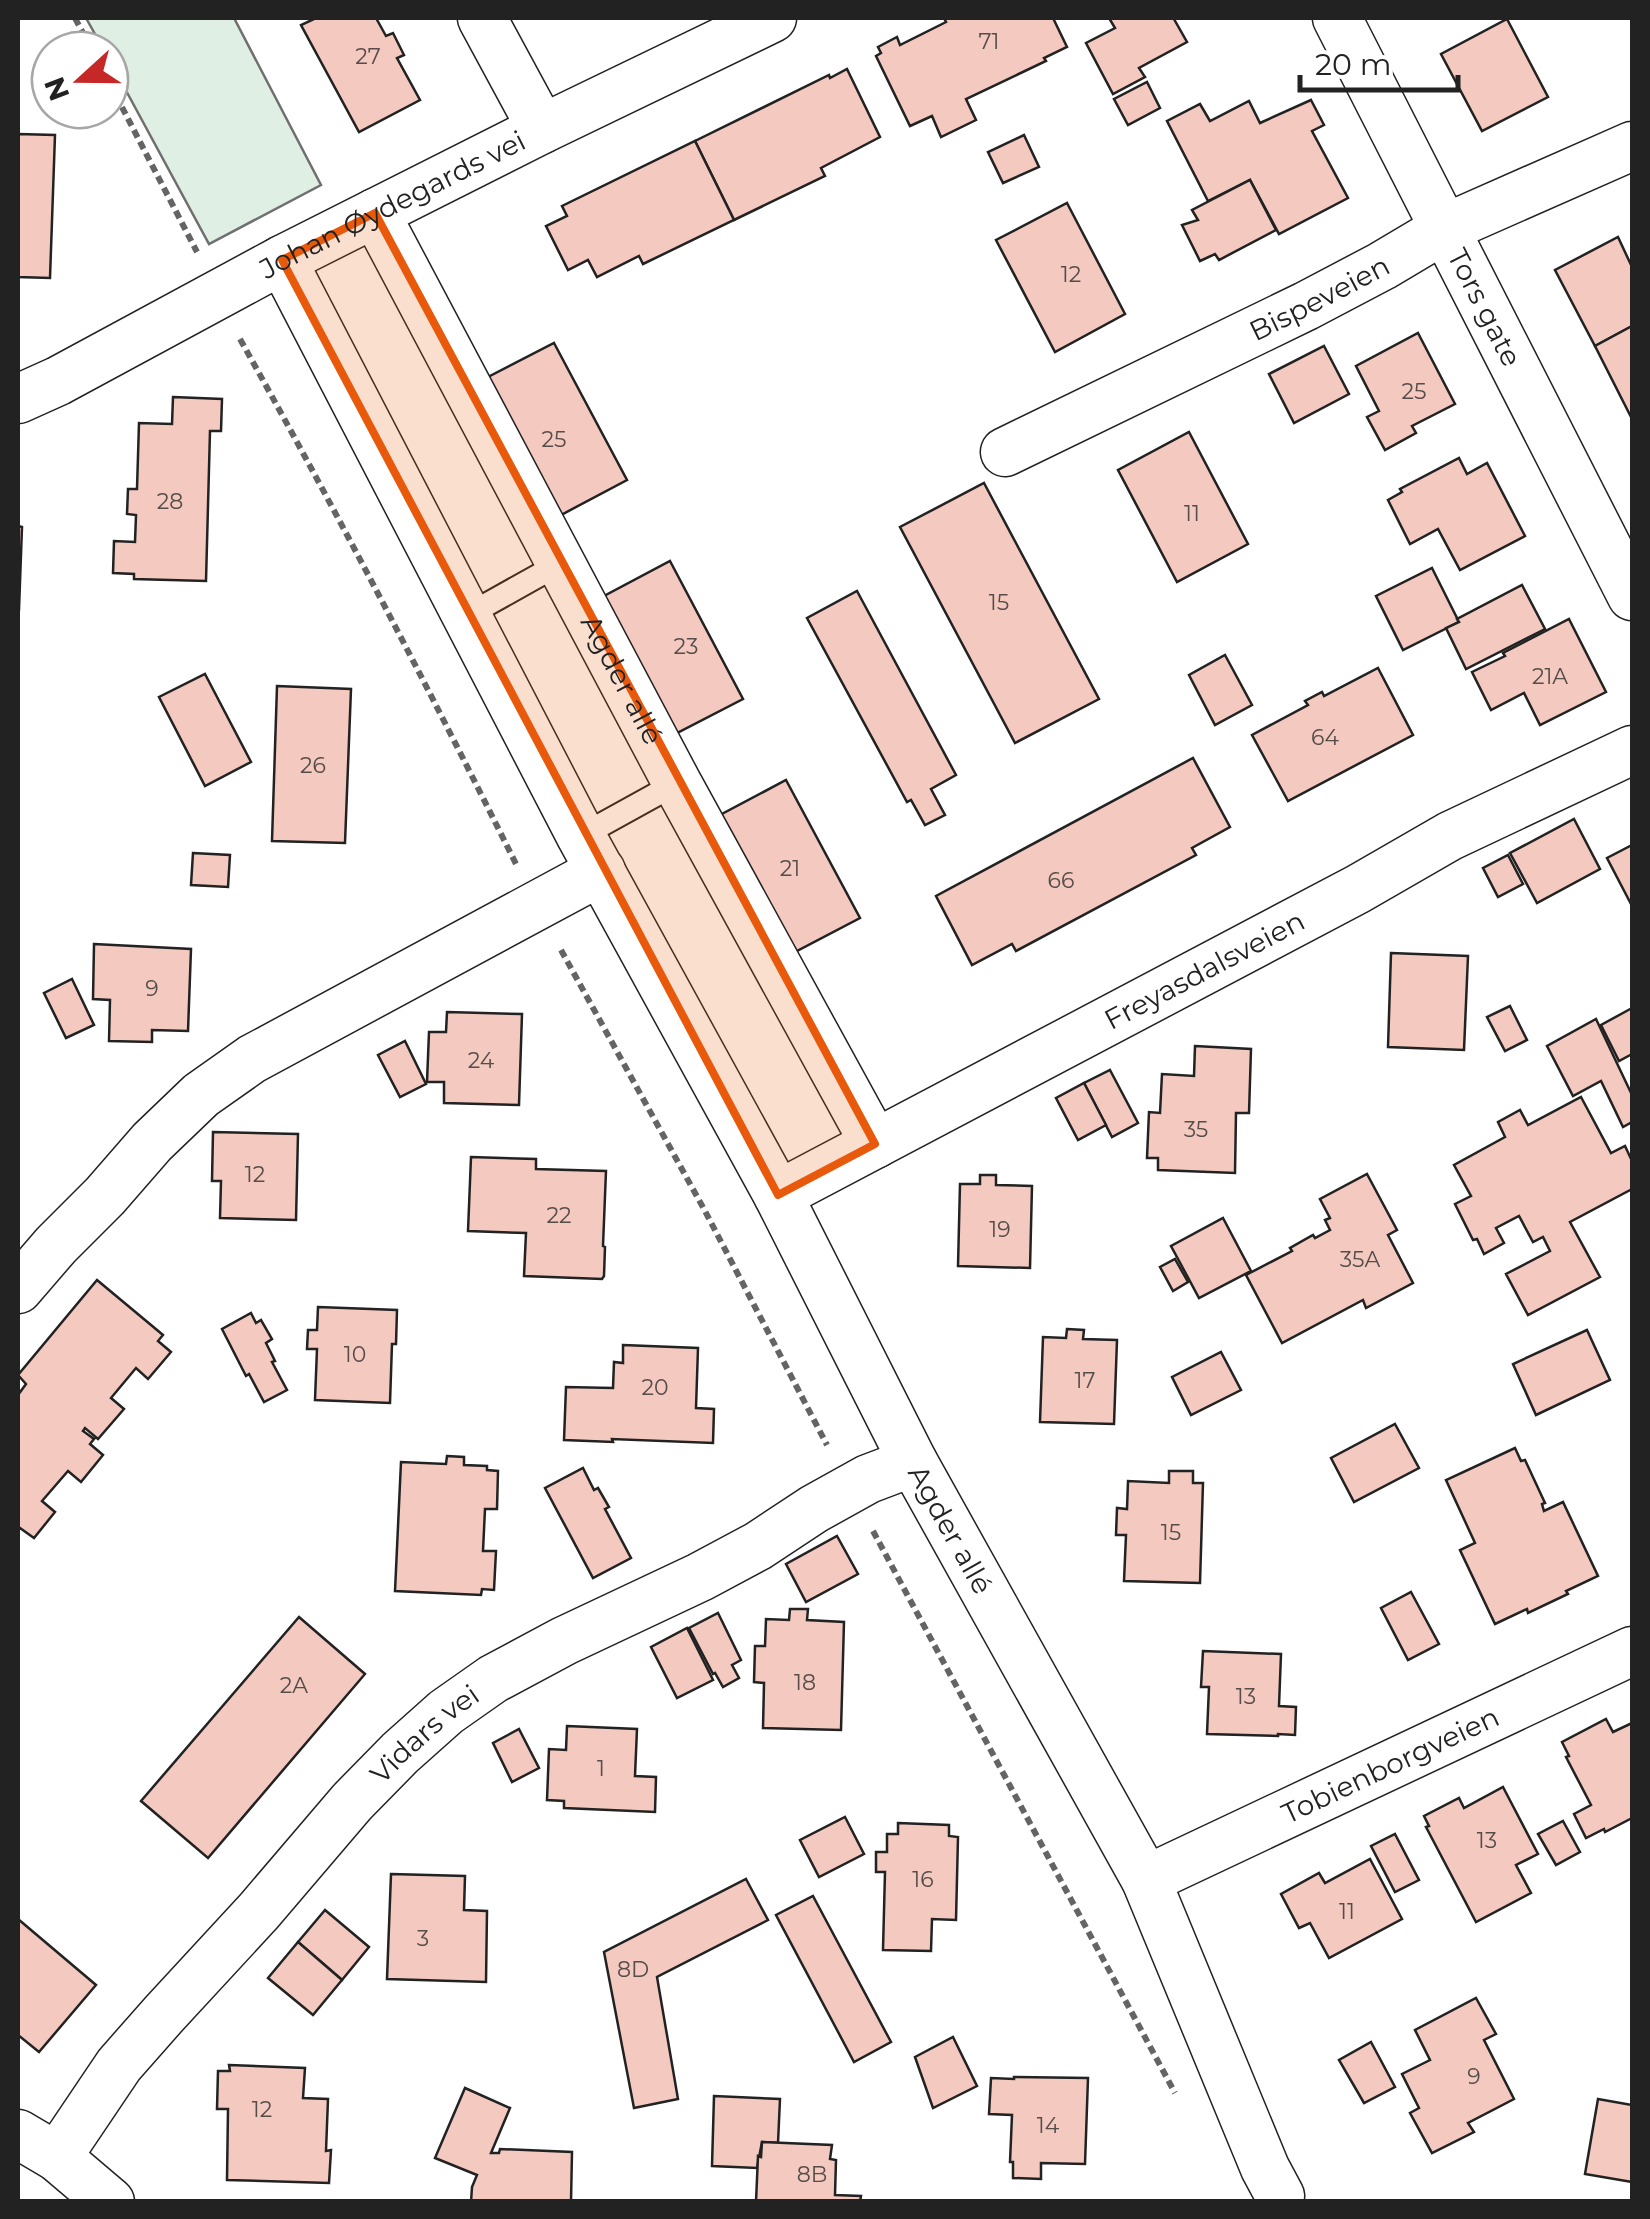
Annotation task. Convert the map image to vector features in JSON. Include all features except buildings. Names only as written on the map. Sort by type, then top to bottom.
[{"type":"street","points":[[482,18],[542,129]]},
{"type":"street","name":"Johan Øydegards vei","points":[[18,400],[374,213],[772,18]]},
{"type":"street","name":"Tors gate","points":[[1337,18],[1632,596]]},
{"type":"street","name":"Bispeveien","points":[[1005,452],[1306,306],[1446,228],[1632,146]]},
{"type":"street","name":"Agder allé","points":[[374,213],[677,783],[875,1144]]},
{"type":"street","name":"Agder allé","points":[[282,260],[591,854],[778,1196],[913,1462],[1146,1880],[1264,2168],[1289,2200]]},
{"type":"street","name":"Freyasdalsveien","points":[[778,1196],[1358,889],[1450,836],[1632,750]]},
{"type":"street","points":[[18,1290],[152,1142],[201,1095],[252,1058],[536,905],[591,854]]},
{"type":"street","name":"Vidars vei","points":[[37,2146],[119,2066],[352,1802],[446,1712],[492,1679],[700,1577],[868,1479],[913,1462]]},
{"type":"street","name":"Tobienborgveien","points":[[1146,1880],[1632,1652]]},
{"type":"street","points":[[37,2146],[110,2202]]},
{"type":"lane","points":[[468,615],[560,563]]},
{"type":"lane","points":[[591,854],[677,783]]},
{"type":"path","points":[[130,123],[216,296],[324,490],[446,723],[536,905],[705,1212],[1183,2109]]},
{"type":"highlighted area","points":[[375,213],[875,1144],[778,1195],[282,260]]},
{"type":"green space","points":[[86,18],[234,18],[321,185],[209,244],[130,98],[130,30],[93,30]]}]
